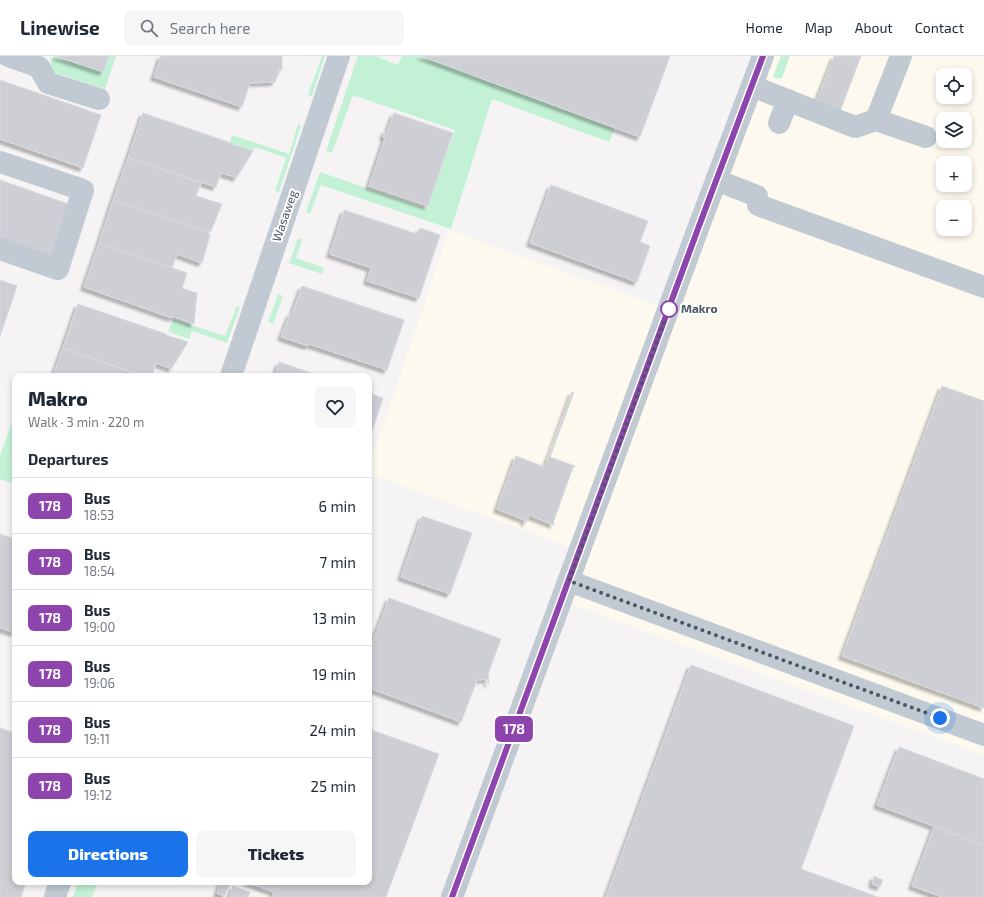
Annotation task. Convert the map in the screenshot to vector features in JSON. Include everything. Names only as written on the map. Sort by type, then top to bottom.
[{"type":"street","points":[[8,56],[39,67],[48,83],[99,99]]},
{"type":"street","name":"Wasaweg","points":[[232,373],[339,56]]},
{"type":"street","points":[[452,897],[763,56]]},
{"type":"street","points":[[876,120],[901,56]]},
{"type":"street","points":[[752,86],[855,127],[876,120],[926,137]]},
{"type":"street","points":[[779,123],[788,100]]},
{"type":"street","points":[[0,162],[83,190],[58,269],[0,249]]},
{"type":"street","points":[[716,180],[758,200],[984,287]]},
{"type":"street","points":[[569,581],[984,735]]},
{"type":"street","points":[[55,897],[59,885]]},
{"type":"shaded area","points":[[763,56],[984,56],[984,755],[559,600],[578,550],[372,475],[372,459],[449,230],[668,309]]},
{"type":"green space","points":[[53,56],[103,72],[109,56],[116,56],[105,89],[49,71]]},
{"type":"green space","points":[[322,56],[325,56],[312,96],[308,95]]},
{"type":"green space","points":[[358,56],[375,56],[398,65],[402,56],[420,56],[615,129],[609,142],[492,99],[451,229],[321,185],[310,214],[306,212],[320,172],[427,209],[455,130],[353,95],[332,153],[326,151]]},
{"type":"green space","points":[[781,56],[790,56],[782,78],[776,79],[773,76]]},
{"type":"green space","points":[[298,124],[301,126],[279,192],[275,191],[286,158],[255,147],[253,151],[230,143],[232,135],[289,154]]},
{"type":"green space","points":[[298,238],[302,240],[296,258],[324,268],[322,274],[289,263]]},
{"type":"green space","points":[[278,294],[283,296],[273,324],[268,322]]},
{"type":"green space","points":[[237,306],[240,307],[227,343],[192,331],[189,339],[168,332],[173,319],[225,336]]},
{"type":"green space","points":[[12,422],[12,483],[0,479],[0,456]]},
{"type":"green space","points":[[77,885],[97,885],[92,897],[73,897]]},
{"type":"building","points":[[55,56],[109,56],[103,72]]},
{"type":"building","points":[[161,56],[282,56],[282,70],[279,70],[275,82],[250,83],[242,107],[154,77]]},
{"type":"building","points":[[421,56],[670,56],[640,137]]},
{"type":"building","points":[[834,56],[861,56],[839,114],[816,103]]},
{"type":"building","points":[[0,80],[101,115],[83,168],[0,139]]},
{"type":"building","points":[[143,113],[253,151],[236,178],[221,173],[216,187],[128,158]]},
{"type":"building","points":[[394,113],[453,133],[428,206],[369,186],[385,138],[383,137],[385,131],[387,132]]},
{"type":"building","points":[[128,158],[201,183],[196,196],[222,204],[211,231],[209,232],[113,200]]},
{"type":"building","points":[[0,180],[71,205],[53,257],[0,239]]},
{"type":"building","points":[[551,185],[648,221],[640,242],[650,246],[637,282],[530,243]]},
{"type":"building","points":[[113,200],[209,232],[208,235],[210,235],[202,263],[177,254],[172,268],[99,243]]},
{"type":"building","points":[[344,210],[417,234],[420,228],[440,235],[419,298],[367,281],[371,268],[330,254]]},
{"type":"building","points":[[99,243],[187,273],[182,288],[196,293],[197,292],[194,324],[172,316],[172,318],[84,287]]},
{"type":"building","points":[[0,280],[17,286],[0,336]]},
{"type":"building","points":[[302,286],[404,320],[387,370],[309,344],[308,346],[281,337],[290,314],[292,314]]},
{"type":"building","points":[[78,304],[188,342],[171,369],[156,363],[153,373],[135,373],[63,348]]},
{"type":"building","points":[[63,348],[133,373],[54,373]]},
{"type":"building","points":[[279,362],[311,373],[276,373]]},
{"type":"building","points":[[942,386],[984,401],[984,708],[842,656]]},
{"type":"building","points":[[572,392],[574,392],[550,457],[575,466],[573,467],[553,523],[554,525],[529,515],[526,523],[524,522],[525,520],[497,509],[516,456],[545,467]]},
{"type":"building","points":[[372,394],[383,398],[372,431]]},
{"type":"building","points":[[422,516],[472,533],[450,594],[401,577]]},
{"type":"building","points":[[0,534],[12,538],[12,632],[0,628]]},
{"type":"building","points":[[389,598],[501,639],[489,671],[489,684],[487,679],[477,680],[461,722],[372,689],[372,645]]},
{"type":"building","points":[[691,665],[854,726],[801,869],[878,897],[606,897]]},
{"type":"building","points":[[0,728],[12,732],[12,885],[25,885],[21,897],[0,897]]},
{"type":"building","points":[[372,730],[439,754],[386,897],[272,897],[274,892],[254,885],[372,885]]},
{"type":"building","points":[[899,747],[984,779],[984,845],[877,805]]},
{"type":"building","points":[[934,827],[984,845],[984,897],[942,897],[912,886]]},
{"type":"building","points":[[874,876],[883,880],[880,887],[872,884]]},
{"type":"building","points":[[220,885],[229,885],[225,896],[217,893]]},
{"type":"building","points":[[233,886],[250,892],[248,897],[230,897]]},
{"type":"bus line","name":"178","points":[[452,897],[763,56]]},
{"type":"place","name":"Makro","points":[[669,309]]},
{"type":"route","points":[[669,309],[569,581],[940,718]]}]
